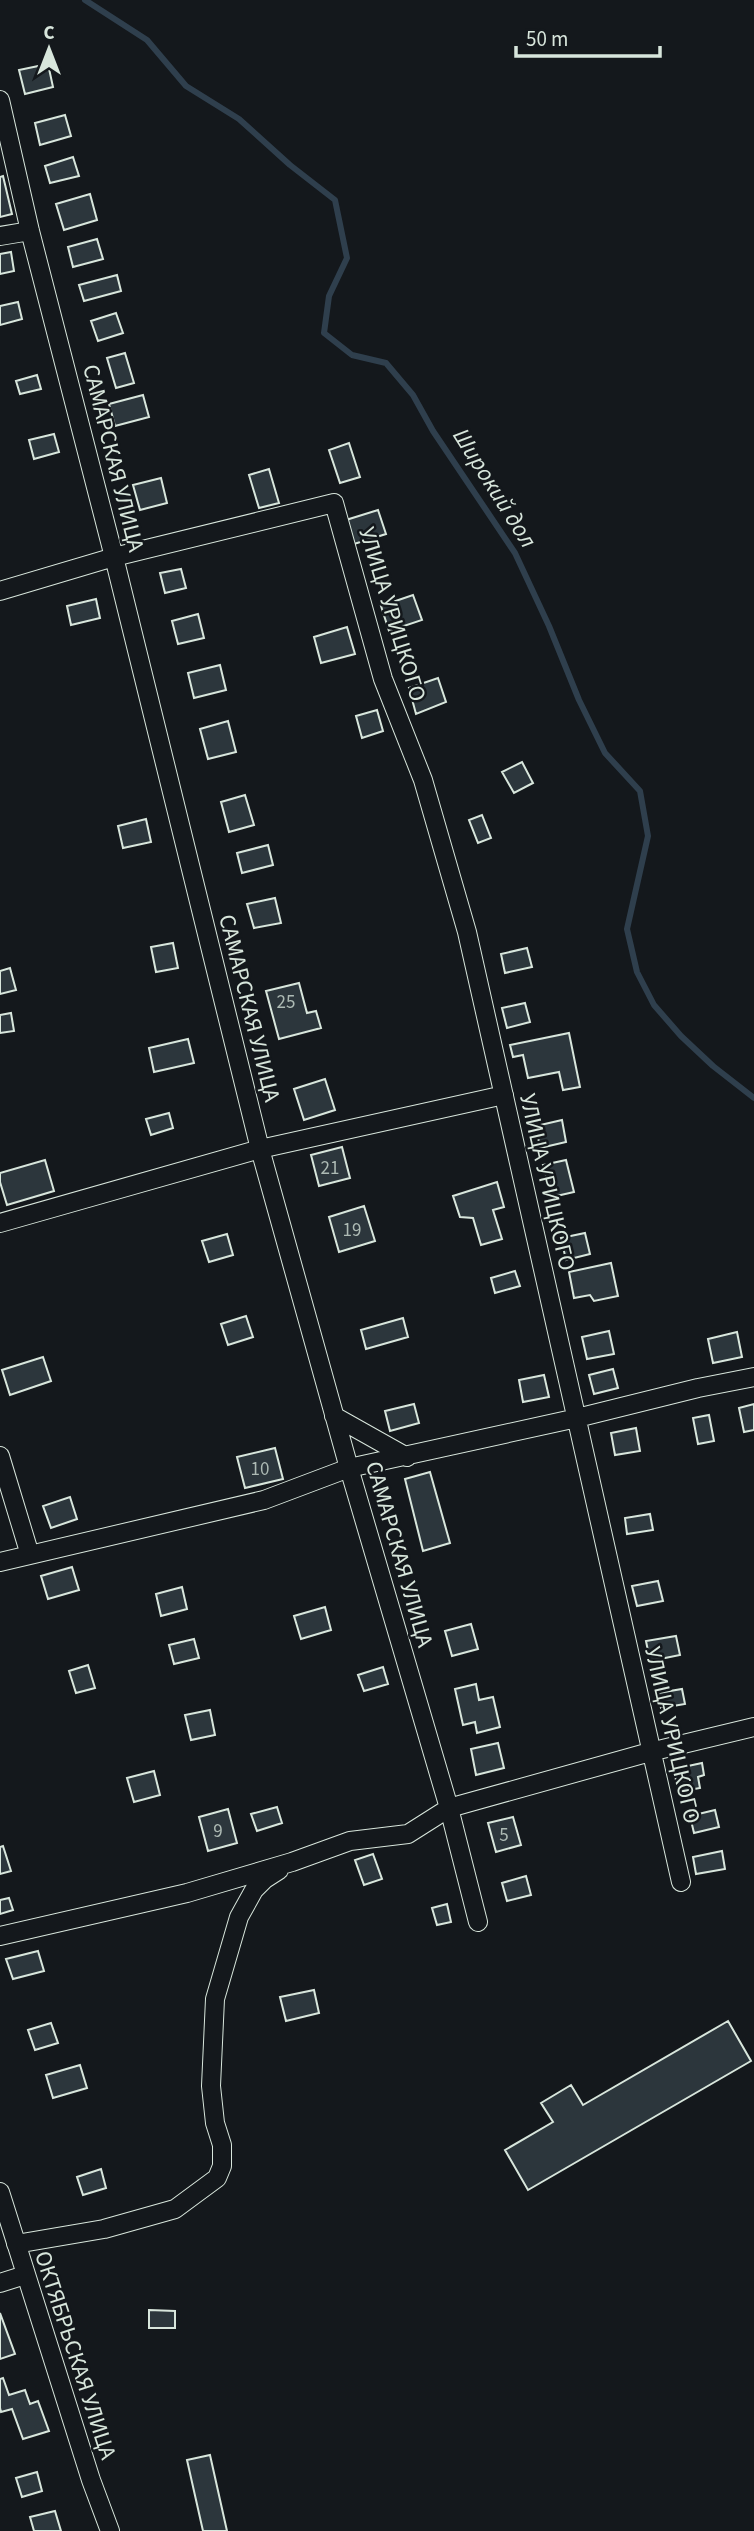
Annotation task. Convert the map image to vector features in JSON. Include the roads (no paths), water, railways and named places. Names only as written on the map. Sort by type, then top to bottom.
[{"type":"street","name":"САМАРСКАЯ УЛИЦА","points":[[0,100],[30,231],[114,556],[260,1149],[334,1416],[449,1808],[478,1922]]},
{"type":"street","points":[[0,236],[30,231]]},
{"type":"street","name":"УЛИЦА УРИЦКОГО","points":[[114,556],[334,503],[383,679],[424,780],[467,932],[681,1882]]},
{"type":"street","points":[[0,590],[114,556]]},
{"type":"street","points":[[0,1223],[260,1149],[503,1095]]},
{"type":"street","points":[[0,1562],[264,1500],[349,1468],[754,1377]]},
{"type":"street","points":[[334,1416],[407,1457]]},
{"type":"street","points":[[0,1456],[30,1555]]},
{"type":"street","points":[[0,1936],[187,1893],[292,1862],[350,1841],[408,1834],[449,1808],[650,1752],[754,1727]]},
{"type":"street","points":[[16,2244],[104,2229],[175,2209],[217,2178],[222,2166],[222,2145],[215,2123],[211,2086],[215,1999],[239,1917],[254,1890],[265,1879],[292,1862]]},
{"type":"street","name":"ОКТЯБРЬСКАЯ УЛИЦА","points":[[0,2192],[91,2480],[110,2531]]},
{"type":"street","points":[[0,2283],[25,2275]]},
{"type":"waterway","name":"Широкий дол","points":[[85,0],[147,40],[186,86],[239,119],[290,165],[335,200],[347,258],[329,296],[324,333],[352,355],[386,363],[413,395],[433,431],[515,553],[605,753],[640,791],[648,836],[627,929],[637,972],[654,1005],[681,1036],[713,1066],[754,1098]]}]
